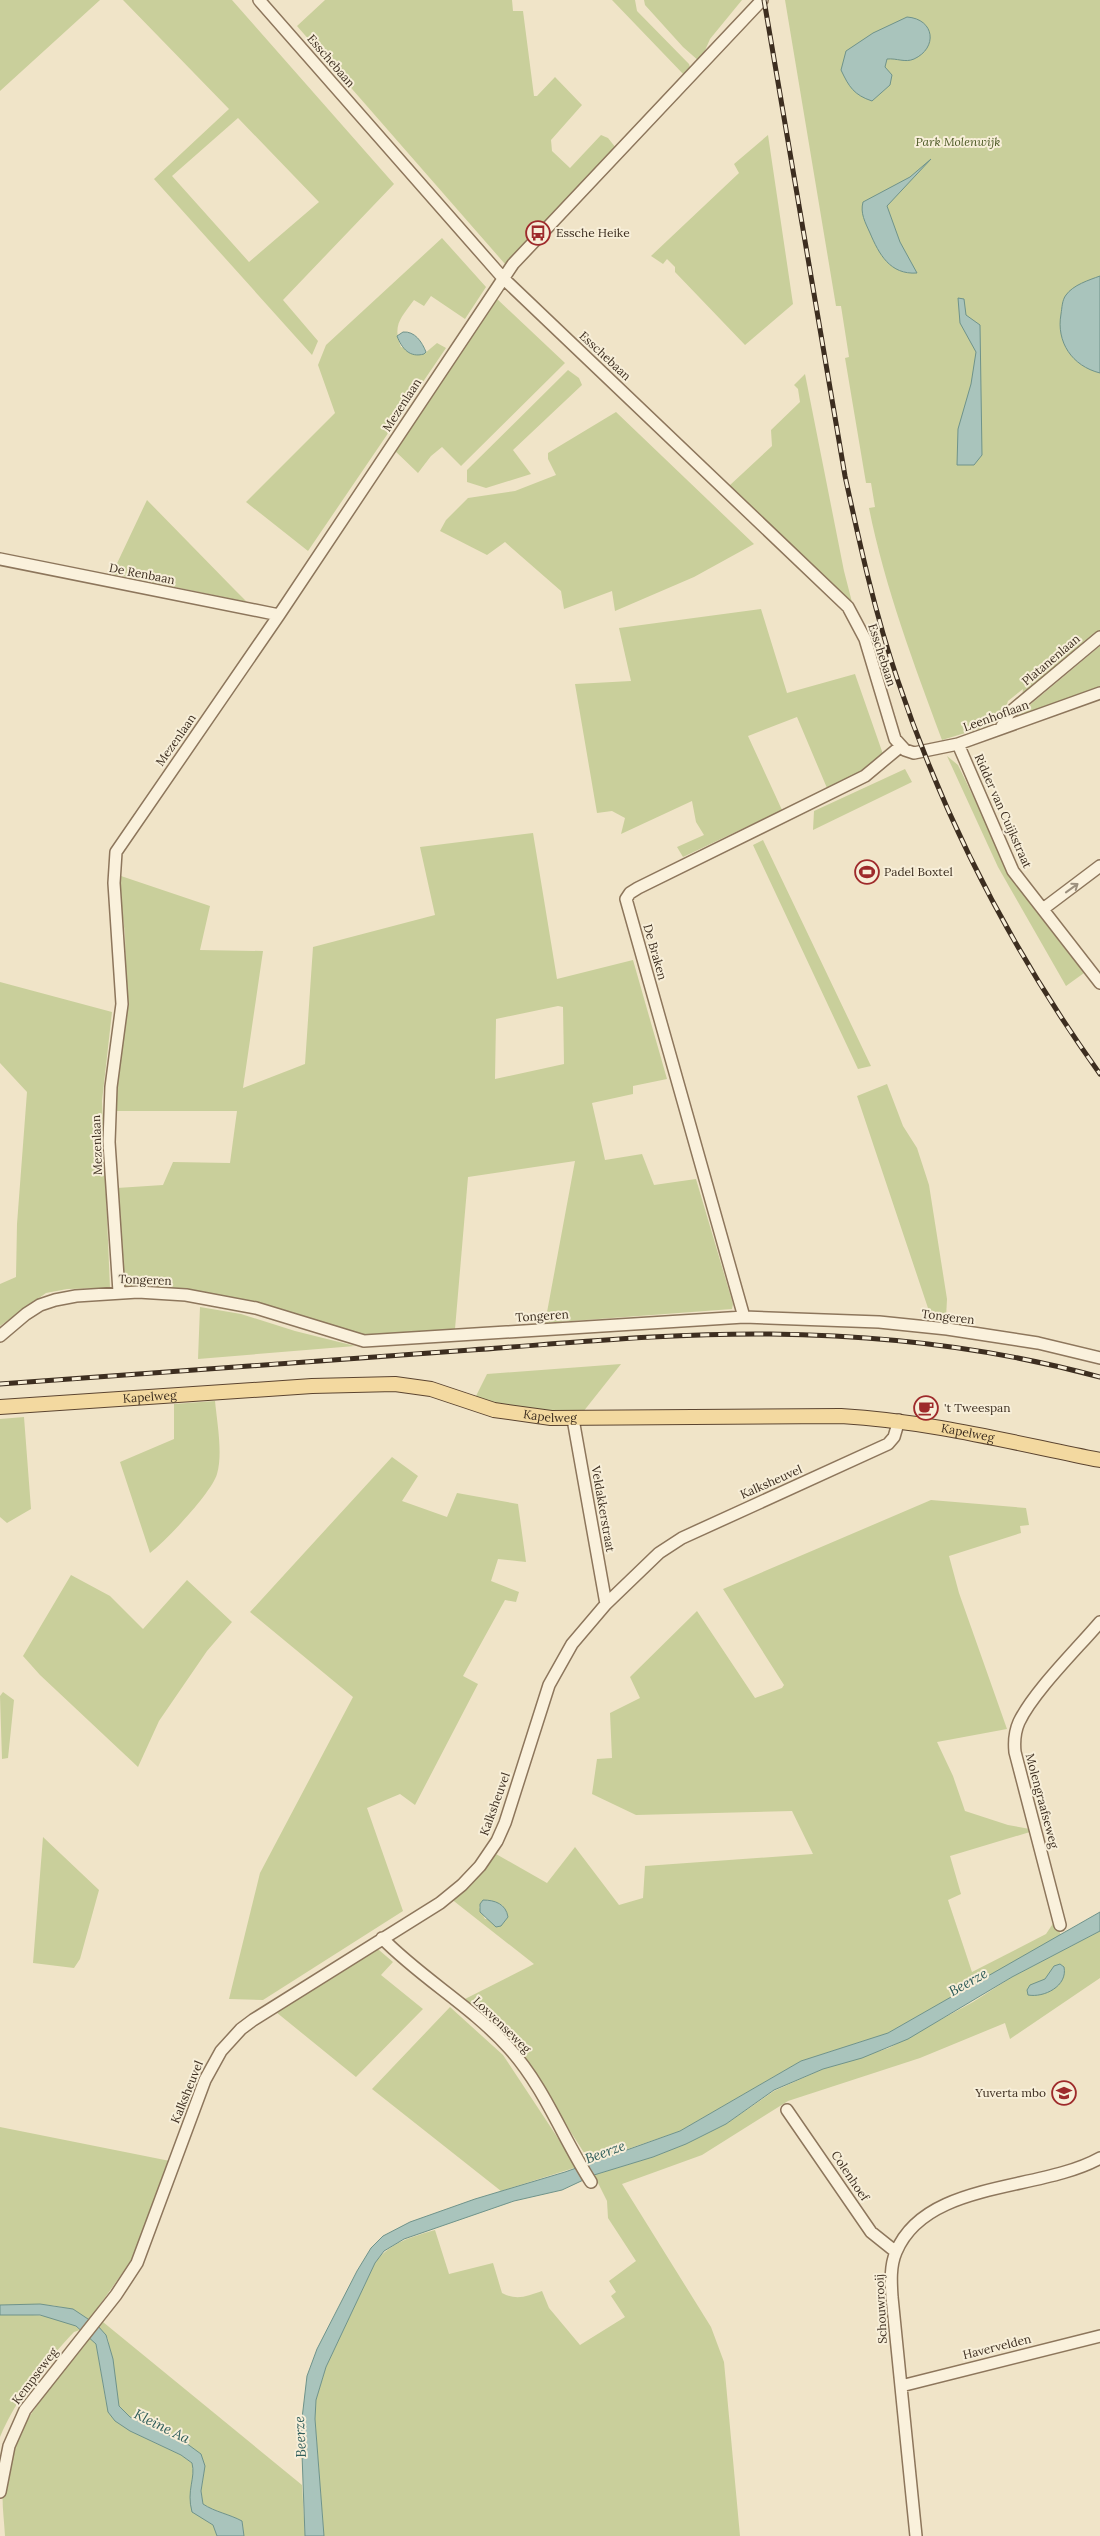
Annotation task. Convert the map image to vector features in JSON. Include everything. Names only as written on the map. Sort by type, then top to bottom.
[{"type":"main road","name":"Kapelweg","points":[[0,1407],[312,1386],[395,1384],[431,1389],[494,1410],[551,1418],[841,1416],[899,1420],[1100,1460]]},
{"type":"street","name":"Esschebaan","points":[[259,0],[504,278],[848,607],[865,639],[890,730],[900,746]]},
{"type":"street","points":[[504,278],[513,264],[762,0]]},
{"type":"street","name":"Mezenlaan","points":[[119,1292],[109,1142],[111,1087],[122,1004],[114,883],[116,852],[279,615],[504,278]]},
{"type":"street","name":"De Renbaan","points":[[0,559],[279,615]]},
{"type":"street","name":"Platanenlaan","points":[[1001,728],[1009,713],[1100,637]]},
{"type":"street","name":"Leenhoflaan","points":[[900,746],[914,753],[958,744],[1100,693]]},
{"type":"street","name":"Ridder van Cuijkstraat","points":[[958,744],[1013,871],[1100,983]]},
{"type":"street","name":"De Braken","points":[[744,1317],[626,899],[638,888],[865,776],[900,746]]},
{"type":"street","points":[[1043,909],[1100,866]]},
{"type":"street","name":"Tongeren","points":[[0,1336],[40,1305],[76,1296],[119,1292],[211,1298],[256,1308],[364,1341],[744,1317],[880,1322],[946,1329],[1038,1344],[1100,1358]]},
{"type":"street","name":"Veldakkerstraat","points":[[573,1419],[606,1604]]},
{"type":"street","name":"Kalksheuvel","points":[[82,2336],[138,2263],[205,2080],[221,2051],[253,2020],[440,1902],[462,1885],[490,1853],[505,1823],[549,1685],[572,1644],[606,1604],[669,1546],[888,1444],[894,1437],[899,1420]]},
{"type":"street","name":"Molengraafseweg","points":[[1060,1925],[1015,1752],[1015,1734],[1019,1722],[1036,1697],[1100,1622]]},
{"type":"street","name":"Loxvenseweg","points":[[382,1938],[400,1957],[471,2013],[508,2047],[541,2091],[590,2181]]},
{"type":"street","name":"Colenhoef","points":[[787,2110],[871,2232],[896,2252]]},
{"type":"street","name":"Schouwrooij","points":[[916,2536],[892,2297],[891,2276],[896,2252],[904,2238],[918,2221],[943,2204],[1058,2174],[1100,2158]]},
{"type":"street","name":"Kempseweg","points":[[0,2492],[9,2446],[25,2410],[82,2336]]},
{"type":"street","name":"Havervelden","points":[[901,2386],[1100,2336]]},
{"type":"green space","points":[[0,0],[100,0],[0,91]]},
{"type":"green space","points":[[123,0],[232,0],[394,184],[283,300],[318,341],[312,355],[154,179],[229,109]],"holes":[[[238,118],[319,202],[249,262],[172,176]]]},
{"type":"green space","points":[[325,0],[512,0],[513,11],[523,11],[534,96],[537,96],[555,77],[582,105],[551,140],[552,151],[570,168],[601,135],[608,138],[616,148],[505,264],[297,26]]},
{"type":"green space","points":[[612,0],[635,0],[637,11],[689,64],[691,71],[686,77]]},
{"type":"green space","points":[[644,0],[742,0],[710,39],[700,62],[683,47],[645,5]]},
{"type":"green space","name":"Park Molenwijk","points":[[785,0],[1100,0],[1100,634],[1022,697],[1023,689],[1008,701],[1005,710],[985,727],[942,740],[892,597],[869,508],[875,507],[871,483],[866,483],[845,358],[849,357],[841,306],[836,306]]},
{"type":"green space","points":[[768,135],[793,304],[745,345],[675,272],[675,267],[667,259],[663,264],[651,256],[739,173],[734,164]]},
{"type":"green space","points":[[442,238],[486,287],[465,319],[431,296],[424,306],[414,300],[405,312],[399,322],[397,333],[401,347],[424,354],[437,343],[446,348],[308,551],[246,502],[335,413],[318,365],[326,345]]},
{"type":"green space","points":[[495,297],[565,363],[461,466],[442,447],[431,456],[418,473],[393,449]]},
{"type":"green space","points":[[568,370],[579,378],[582,385],[513,450],[531,474],[486,488],[467,482],[467,470]]},
{"type":"green space","points":[[805,374],[844,571],[854,610],[729,486],[772,446],[771,430],[800,402],[798,389],[794,385]]},
{"type":"green space","points":[[616,412],[754,544],[694,577],[615,611],[612,591],[564,609],[561,591],[505,542],[487,555],[440,531],[446,520],[468,498],[515,491],[556,475],[548,459],[548,453]]},
{"type":"green space","points":[[147,500],[233,588],[247,602],[112,574]]},
{"type":"green space","points":[[761,609],[787,693],[855,674],[884,757],[881,762],[827,788],[797,717],[748,736],[782,810],[683,857],[677,847],[704,835],[696,822],[692,801],[621,834],[625,818],[612,811],[597,813],[575,684],[631,681],[619,628]]},
{"type":"green space","points":[[1100,646],[1100,690],[1013,719]]},
{"type":"green space","points":[[947,756],[958,765],[1010,873],[1034,909],[1084,973],[1066,986],[998,867]]},
{"type":"green space","points":[[905,769],[912,782],[813,830],[814,811]]},
{"type":"green space","points":[[533,833],[557,979],[633,960],[667,1079],[633,1086],[633,1094],[592,1103],[605,1160],[642,1154],[654,1185],[696,1179],[733,1304],[732,1309],[545,1323],[575,1161],[468,1177],[455,1329],[355,1336],[220,1295],[171,1289],[125,1287],[123,1282],[117,1188],[163,1185],[173,1162],[230,1163],[237,1111],[113,1111],[126,981],[125,935],[118,875],[210,906],[200,950],[263,951],[243,1088],[305,1064],[313,947],[435,915],[420,847]],"holes":[[[558,1006],[563,1007],[564,1064],[495,1079],[496,1019]]]},
{"type":"green space","points":[[763,840],[871,1066],[858,1069],[753,845]]},
{"type":"green space","points":[[0,982],[112,1012],[102,1101],[110,1288],[67,1289],[46,1293],[0,1326],[0,1284],[16,1277],[17,1224],[27,1092],[0,1063]]},
{"type":"green space","points":[[887,1084],[903,1126],[917,1148],[929,1185],[947,1299],[946,1318],[931,1317],[857,1096]]},
{"type":"green space","points":[[200,1307],[241,1314],[295,1331],[355,1346],[198,1359]]},
{"type":"green space","points":[[621,1364],[583,1412],[544,1412],[474,1400],[487,1374]]},
{"type":"green space","points":[[215,1401],[220,1448],[217,1474],[198,1504],[150,1553],[120,1462],[174,1439],[174,1404]]},
{"type":"green space","points":[[24,1417],[31,1509],[7,1523],[0,1517],[0,1419]]},
{"type":"green space","points":[[392,1457],[418,1476],[402,1501],[447,1517],[457,1493],[518,1504],[526,1562],[498,1559],[491,1581],[519,1592],[516,1602],[505,1600],[463,1676],[478,1684],[415,1805],[400,1794],[367,1808],[403,1911],[263,2000],[229,1999],[260,1873],[353,1697],[250,1612]]},
{"type":"green space","points":[[931,1500],[1026,1508],[1029,1525],[1020,1526],[1021,1533],[949,1556],[959,1593],[1007,1729],[937,1742],[953,1776],[965,1811],[1008,1825],[1030,1829],[1030,1832],[950,1856],[961,1894],[948,1900],[972,1972],[1046,1934],[1056,1919],[1061,1936],[888,2033],[801,2061],[680,2131],[590,2162],[516,2047],[463,2000],[534,1964],[450,1898],[488,1865],[496,1854],[547,1883],[575,1847],[619,1905],[643,1898],[645,1866],[813,1854],[792,1811],[636,1815],[592,1794],[597,1759],[612,1758],[610,1713],[640,1698],[630,1677],[697,1611],[755,1698],[782,1688],[784,1685],[723,1589]],"holes":[[[489,1900],[502,1905],[508,1917],[485,1919],[479,1907]]]},
{"type":"green space","points":[[71,1575],[110,1596],[143,1629],[187,1580],[232,1622],[207,1651],[159,1721],[138,1767],[40,1675],[23,1656]]},
{"type":"green space","points":[[3,1692],[14,1700],[8,1758],[2,1759],[0,1696]]},
{"type":"green space","points":[[43,1837],[99,1890],[80,1959],[74,1968],[33,1963]]},
{"type":"green space","points":[[1100,1931],[1100,1978],[1010,2039],[1005,2023],[920,2058],[788,2101],[702,2155],[622,2184],[711,2327],[724,2362],[740,2536],[324,2536],[315,2419],[316,2400],[326,2367],[375,2263],[387,2250],[402,2241],[435,2230],[449,2274],[493,2263],[502,2293],[517,2297],[542,2291],[549,2308],[580,2345],[625,2317],[611,2296],[616,2292],[609,2281],[636,2261],[608,2218],[607,2201],[594,2175],[653,2157],[686,2144],[726,2124],[774,2091],[823,2069],[889,2048],[973,2002],[1012,1977]]},
{"type":"green space","points":[[373,1949],[379,1950],[393,1962],[381,1975],[423,2009],[356,2077],[276,2012]]},
{"type":"green space","points":[[450,2007],[503,2055],[577,2167],[501,2191],[372,2089]]},
{"type":"green space","points":[[0,2127],[170,2161],[133,2258],[89,2320],[66,2308],[55,2306],[0,2305]]},
{"type":"green space","points":[[0,2315],[53,2317],[73,2324],[80,2330],[74,2332],[32,2381],[0,2437]]},
{"type":"green space","points":[[103,2322],[302,2485],[305,2536],[244,2536],[242,2521],[203,2504],[201,2491],[204,2473],[186,2443],[130,2417],[119,2406],[108,2339],[97,2325]]},
{"type":"green space","points":[[89,2337],[96,2344],[106,2402],[130,2431],[181,2455],[192,2463],[193,2474],[190,2504],[192,2511],[213,2525],[217,2536],[5,2536],[3,2489],[10,2455],[37,2405],[85,2345]]},
{"type":"water","points":[[907,17],[916,19],[928,28],[930,41],[927,48],[922,54],[911,60],[887,59],[885,67],[892,75],[890,85],[872,101],[856,93],[841,70],[846,51],[873,33]]},
{"type":"water","points":[[931,159],[887,206],[900,242],[917,273],[908,273],[900,271],[887,262],[873,241],[863,214],[863,202],[910,177]]},
{"type":"water","points":[[1100,276],[1100,373],[1090,370],[1074,359],[1064,343],[1060,324],[1062,304],[1069,291],[1086,281]]},
{"type":"water","points":[[958,298],[964,299],[966,315],[980,325],[982,455],[974,465],[957,465],[958,429],[971,384],[976,352],[960,323]]},
{"type":"water","points":[[403,332],[414,335],[426,352],[415,355],[407,351],[401,345],[397,336]]},
{"type":"water","points":[[483,1900],[496,1902],[505,1909],[508,1917],[501,1926],[496,1927],[480,1912],[480,1904]]},
{"type":"water","points":[[1100,1912],[1100,1931],[1012,1977],[908,2039],[862,2058],[823,2069],[774,2090],[726,2124],[686,2144],[653,2157],[594,2175],[562,2190],[514,2201],[404,2239],[384,2251],[375,2263],[326,2367],[316,2400],[315,2419],[324,2536],[305,2536],[301,2427],[307,2376],[317,2349],[357,2271],[371,2248],[383,2236],[410,2222],[475,2199],[565,2172],[680,2131],[801,2061],[888,2033]]},
{"type":"water","points":[[1060,1964],[1064,1967],[1064,1974],[1059,1985],[1041,1995],[1028,1995],[1027,1990],[1030,1985],[1045,1979],[1054,1966]]},
{"type":"water","points":[[40,2304],[73,2309],[97,2325],[106,2335],[113,2359],[119,2406],[130,2417],[186,2443],[201,2454],[205,2466],[201,2491],[203,2504],[242,2521],[244,2536],[217,2536],[213,2525],[192,2512],[190,2491],[193,2474],[192,2463],[181,2455],[130,2431],[115,2421],[108,2412],[96,2344],[76,2326],[40,2315],[0,2315],[0,2305]]},
{"type":"railway","points":[[764,0],[845,476],[868,579],[890,656],[937,785],[984,885],[1039,982],[1100,1074]]},
{"type":"railway","points":[[0,1384],[620,1339],[733,1334],[812,1335],[895,1340],[1019,1358],[1100,1377]]},
{"type":"place","name":"Essche Heike","points":[[538,233]]},
{"type":"place","name":"Padel Boxtel","points":[[867,872]]},
{"type":"place","name":"'t Tweespan","points":[[926,1408]]},
{"type":"place","name":"Yuverta mbo","points":[[1064,2093]]},
{"type":"water label","name":"Beerze","points":[[968,1982]]},
{"type":"water label","name":"Beerze","points":[[605,2152]]},
{"type":"water label","name":"Kleine Aa","points":[[162,2426]]},
{"type":"water label","name":"Beerze","points":[[300,2437]]}]
